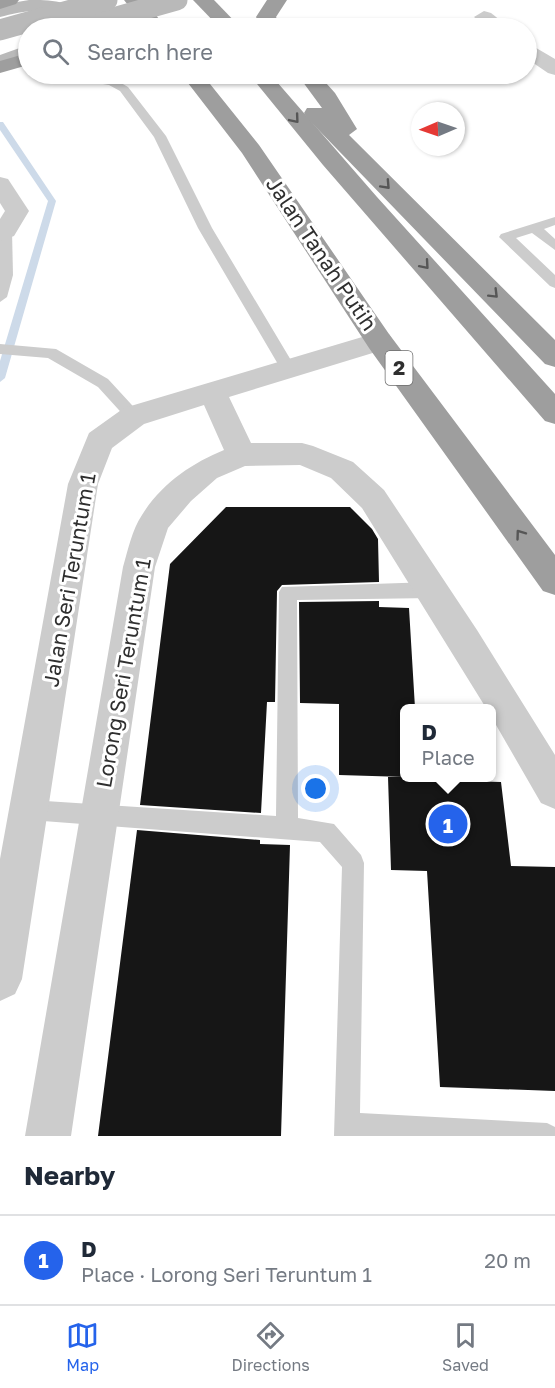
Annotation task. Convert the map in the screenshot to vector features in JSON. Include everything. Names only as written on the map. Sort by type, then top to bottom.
[{"type":"highway","points":[[0,3],[9,0]]},
{"type":"highway","points":[[134,0],[148,18]]},
{"type":"highway","points":[[203,0],[221,18]]},
{"type":"highway","points":[[267,18],[277,0]]},
{"type":"highway","points":[[0,67],[18,62]]},
{"type":"highway","points":[[182,84],[252,150]]},
{"type":"highway","name":"Jalan Tanah Putih","points":[[200,84],[252,150],[379,341],[555,581]]},
{"type":"highway","points":[[267,84],[333,164],[406,243],[555,413]]},
{"type":"highway","points":[[286,84],[555,357]]},
{"type":"highway","points":[[315,84],[332,106],[364,162]]},
{"type":"main road","points":[[43,18],[107,0]]},
{"type":"main road","points":[[111,18],[177,0]]},
{"type":"main road","points":[[0,11],[34,4],[57,6],[76,18]]},
{"type":"main road","points":[[0,30],[18,25]]},
{"type":"main road","points":[[0,49],[18,44]]},
{"type":"main road","points":[[0,62],[18,55]]},
{"type":"street","points":[[537,56],[555,69]]},
{"type":"street","points":[[0,184],[17,211],[3,232]]},
{"type":"street","name":"Jalan Seri Teruntum 1","points":[[0,979],[83,484],[100,441],[134,416],[287,367],[379,341]]},
{"type":"street","points":[[212,392],[242,454]]},
{"type":"street","name":"Lorong Seri Teruntum 1","points":[[48,1136],[139,567],[154,522],[180,492],[206,470],[242,454],[302,454],[342,470],[373,499],[555,790]]},
{"type":"lane","points":[[115,84],[124,89],[160,136],[205,228],[287,367]]},
{"type":"lane","points":[[555,221],[506,237],[555,283]]},
{"type":"lane","points":[[534,227],[555,246]]},
{"type":"lane","points":[[0,297],[6,275],[3,232]]},
{"type":"lane","points":[[0,349],[51,353],[103,383],[134,416]]},
{"type":"lane","points":[[286,827],[288,592],[432,590]]},
{"type":"lane","points":[[30,810],[99,813],[326,832],[353,863],[346,1130],[547,1136]]},
{"type":"building","points":[[226,507],[350,507],[372,529],[378,539],[379,582],[282,585],[277,591],[275,702],[267,702],[261,813],[140,805],[170,564]]},
{"type":"building","points":[[379,601],[379,607],[409,608],[415,704],[400,704],[400,777],[339,775],[339,704],[300,703],[299,602]]},
{"type":"building","points":[[388,777],[400,777],[400,782],[501,782],[511,866],[555,867],[555,1091],[440,1087],[427,871],[391,870]]},
{"type":"building","points":[[137,830],[260,840],[260,844],[290,845],[281,1136],[98,1136]]},
{"type":"waterway","points":[[0,124],[52,201],[0,378]]},
{"type":"place","name":"D","points":[[448,824]]}]
